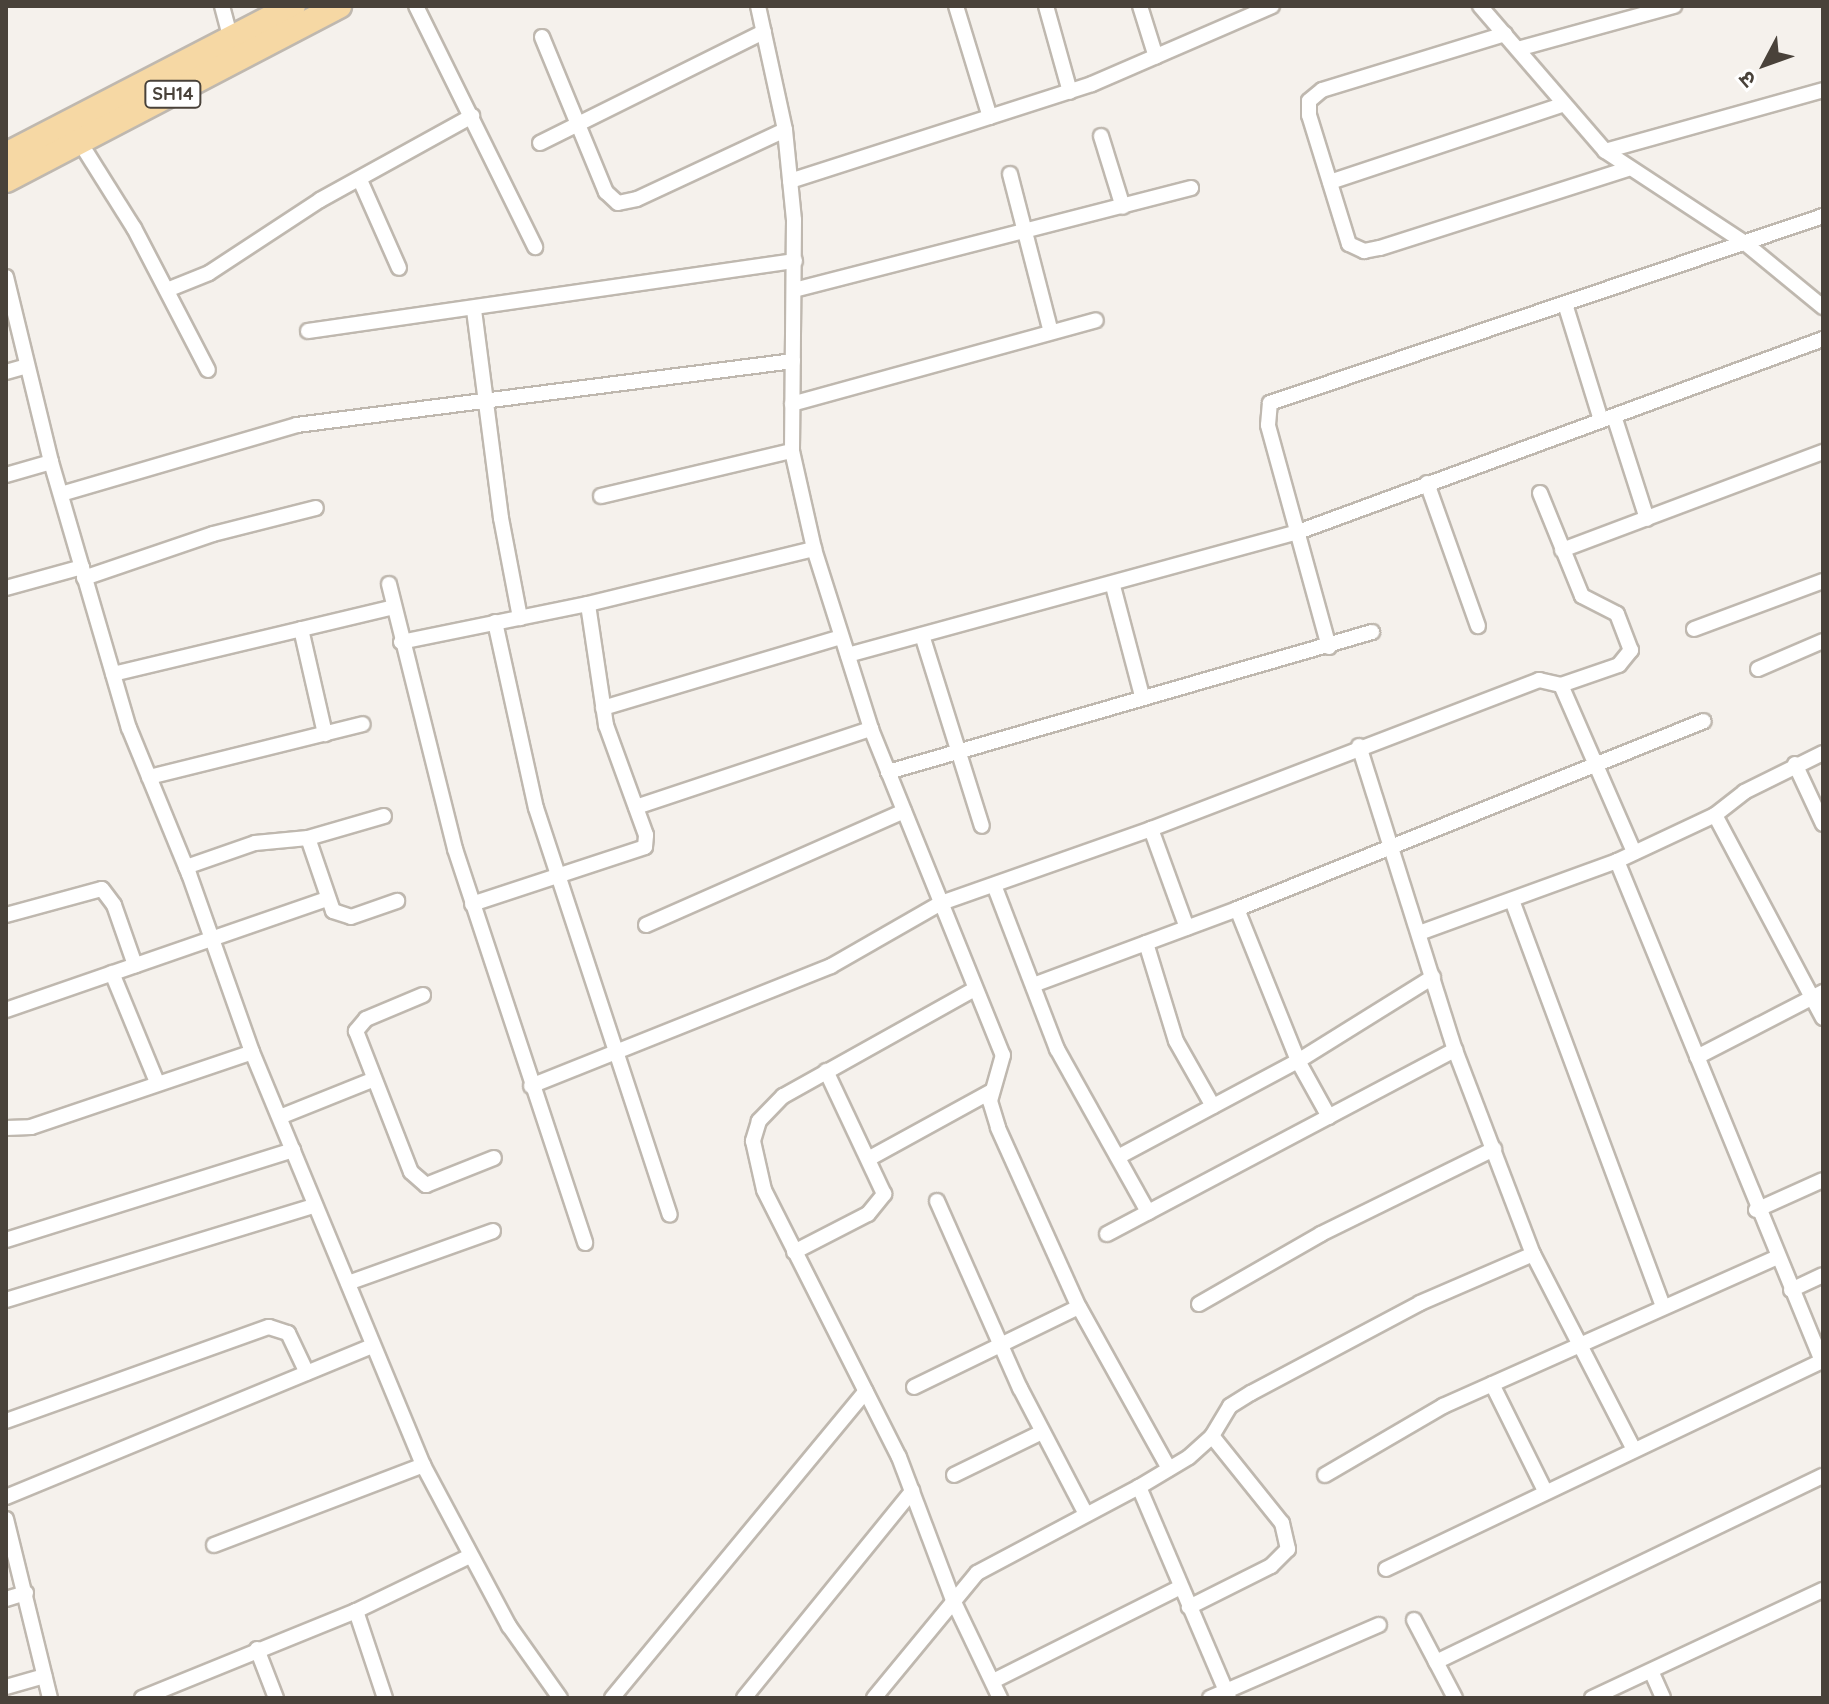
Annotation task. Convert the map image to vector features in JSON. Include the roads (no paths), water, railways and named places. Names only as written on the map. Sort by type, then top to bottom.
[{"type":"main road","name":"SH14","points":[[6,155],[293,6]]},
{"type":"main road","name":"SH14","points":[[6,180],[81,144],[339,6]]},
{"type":"street","points":[[222,6],[231,39]]},
{"type":"street","points":[[416,6],[535,247]]},
{"type":"street","points":[[758,6],[785,130],[795,261],[792,451],[814,549],[871,729],[973,990],[1003,1055],[992,1091],[998,1128],[1079,1307],[1169,1469]]},
{"type":"street","points":[[956,6],[990,117]]},
{"type":"street","points":[[1046,6],[1070,92]]},
{"type":"street","points":[[1140,6],[1156,57]]},
{"type":"street","points":[[790,181],[1070,92],[1272,6]]},
{"type":"street","points":[[1480,6],[1561,105],[1605,151],[1627,169],[1745,243],[1823,307]]},
{"type":"street","points":[[1518,49],[1674,6]]},
{"type":"street","points":[[540,143],[764,32]]},
{"type":"street","points":[[1505,34],[1315,95],[1309,101],[1309,115],[1349,244],[1364,251],[1627,169]]},
{"type":"street","points":[[542,37],[606,192],[618,203],[637,199],[785,130]]},
{"type":"street","points":[[1605,151],[1823,90]]},
{"type":"street","points":[[1330,182],[1561,105]]},
{"type":"street","points":[[167,290],[209,273],[301,212],[472,116]]},
{"type":"street","points":[[1101,136],[1123,207]]},
{"type":"street","points":[[81,144],[167,290],[208,370]]},
{"type":"street","points":[[1010,174],[1051,332]]},
{"type":"street","points":[[360,180],[399,268]]},
{"type":"street","points":[[794,290],[1027,233],[1191,188]]},
{"type":"street","points":[[1329,647],[1268,425],[1270,403],[1566,307],[1823,216]]},
{"type":"street","points":[[308,331],[474,310],[795,261]]},
{"type":"street","points":[[6,277],[51,462],[113,674],[252,1052],[313,1206],[423,1465],[516,1637],[560,1698]]},
{"type":"street","points":[[1566,307],[1647,519]]},
{"type":"street","points":[[474,310],[520,618]]},
{"type":"street","points":[[792,404],[1096,320]]},
{"type":"street","points":[[848,655],[1113,586],[1298,532],[1823,339]]},
{"type":"street","points":[[61,494],[286,428],[485,397],[793,361]]},
{"type":"street","points":[[6,372],[27,366]]},
{"type":"street","points":[[601,496],[792,451]]},
{"type":"street","points":[[1562,550],[1823,452]]},
{"type":"street","points":[[6,475],[51,462]]},
{"type":"street","points":[[1427,483],[1478,626]]},
{"type":"street","points":[[531,1086],[831,966],[941,903],[1151,829],[1359,746],[1539,680],[1561,685],[1619,665],[1631,650],[1617,614],[1582,596],[1540,493]]},
{"type":"street","points":[[6,588],[83,572],[316,508]]},
{"type":"street","points":[[401,642],[588,604],[814,549]]},
{"type":"street","points":[[1694,629],[1823,581]]},
{"type":"street","points":[[389,584],[401,642],[472,904],[585,1243]]},
{"type":"street","points":[[1113,586],[1142,696]]},
{"type":"street","points":[[472,904],[640,851],[646,835],[603,708],[588,604]]},
{"type":"street","points":[[113,674],[394,607]]},
{"type":"street","points":[[495,622],[518,740],[558,879],[670,1215]]},
{"type":"street","points":[[301,629],[325,734]]},
{"type":"street","points":[[888,772],[1142,696],[1329,647],[1372,632]]},
{"type":"street","points":[[922,635],[982,826]]},
{"type":"street","points":[[603,708],[841,637]]},
{"type":"street","points":[[1758,669],[1823,641]]},
{"type":"street","points":[[1561,685],[1634,852]]},
{"type":"street","points":[[1033,985],[1237,909],[1704,721]]},
{"type":"street","points":[[149,777],[363,724]]},
{"type":"street","points":[[636,807],[871,729]]},
{"type":"street","points":[[1359,746],[1395,846],[1455,1050],[1533,1254],[1582,1343],[1633,1448]]},
{"type":"street","points":[[1422,932],[1513,903],[1617,861],[1715,815],[1744,792],[1795,764],[1823,753]]},
{"type":"street","points":[[1795,764],[1823,824]]},
{"type":"street","points":[[646,925],[904,811]]},
{"type":"street","points":[[1715,815],[1818,995],[1823,1018]]},
{"type":"street","points":[[186,867],[255,843],[308,838],[384,816]]},
{"type":"street","points":[[1151,829],[1187,928]]},
{"type":"street","points":[[308,838],[326,899],[333,911],[351,917],[397,901]]},
{"type":"street","points":[[1386,1569],[1633,1448],[1823,1361],[1756,1210],[1617,861]]},
{"type":"street","points":[[994,885],[1057,1049],[1148,1212]]},
{"type":"street","points":[[6,915],[84,889],[102,889],[114,905],[135,965]]},
{"type":"street","points":[[6,1010],[211,936],[326,899]]},
{"type":"street","points":[[1513,903],[1663,1306]]},
{"type":"street","points":[[1237,909],[1298,1061],[1329,1117]]},
{"type":"street","points":[[1146,943],[1176,1041],[1213,1106]]},
{"type":"street","points":[[112,973],[157,1082]]},
{"type":"street","points":[[1118,1157],[1298,1061],[1433,977]]},
{"type":"street","points":[[973,990],[826,1071],[769,1108],[753,1141],[764,1190],[866,1391],[912,1491],[953,1600],[1000,1698]]},
{"type":"street","points":[[423,995],[360,1024],[357,1038],[372,1080],[418,1181],[439,1182],[494,1158]]},
{"type":"street","points":[[1697,1057],[1818,995]]},
{"type":"street","points":[[1107,1234],[1455,1050]]},
{"type":"street","points":[[6,1128],[19,1131],[252,1052]]},
{"type":"street","points":[[794,1252],[868,1214],[881,1202],[881,1185],[870,1158],[826,1071]]},
{"type":"street","points":[[280,1117],[372,1080]]},
{"type":"street","points":[[870,1158],[992,1091]]},
{"type":"street","points":[[1199,1304],[1321,1234],[1494,1149]]},
{"type":"street","points":[[6,1240],[293,1150]]},
{"type":"street","points":[[1756,1210],[1823,1180]]},
{"type":"street","points":[[937,1201],[1000,1345],[1086,1514]]},
{"type":"street","points":[[6,1300],[313,1206]]},
{"type":"street","points":[[348,1283],[493,1231]]},
{"type":"street","points":[[874,1698],[953,1600],[994,1562],[1169,1469],[1212,1436],[1230,1406],[1251,1393],[1420,1303],[1533,1254]]},
{"type":"street","points":[[1325,1475],[1492,1384],[1777,1257]]},
{"type":"street","points":[[1791,1290],[1823,1275]]},
{"type":"street","points":[[914,1387],[1079,1307]]},
{"type":"street","points":[[6,1421],[269,1327],[288,1333],[307,1373]]},
{"type":"street","points":[[6,1497],[372,1346]]},
{"type":"street","points":[[1492,1384],[1545,1491]]},
{"type":"street","points":[[612,1698],[866,1391]]},
{"type":"street","points":[[954,1475],[1042,1432]]},
{"type":"street","points":[[1189,1607],[1271,1566],[1288,1549],[1282,1523],[1212,1436]]},
{"type":"street","points":[[214,1545],[423,1465]]},
{"type":"street","points":[[1436,1662],[1823,1476]]},
{"type":"street","points":[[1139,1487],[1179,1588],[1227,1695]]},
{"type":"street","points":[[744,1698],[912,1491]]},
{"type":"street","points":[[6,1519],[50,1698]]},
{"type":"street","points":[[142,1698],[162,1695],[257,1649],[356,1611],[470,1556]]},
{"type":"street","points":[[993,1681],[1179,1588]]},
{"type":"street","points":[[1592,1698],[1652,1673],[1823,1590]]},
{"type":"street","points":[[6,1599],[26,1593]]},
{"type":"street","points":[[356,1611],[385,1698]]},
{"type":"street","points":[[1414,1620],[1455,1698]]},
{"type":"street","points":[[1210,1698],[1227,1695],[1379,1625]]},
{"type":"street","points":[[257,1649],[276,1698]]},
{"type":"street","points":[[1652,1673],[1663,1698]]},
{"type":"street","points":[[6,1687],[44,1676]]}]
